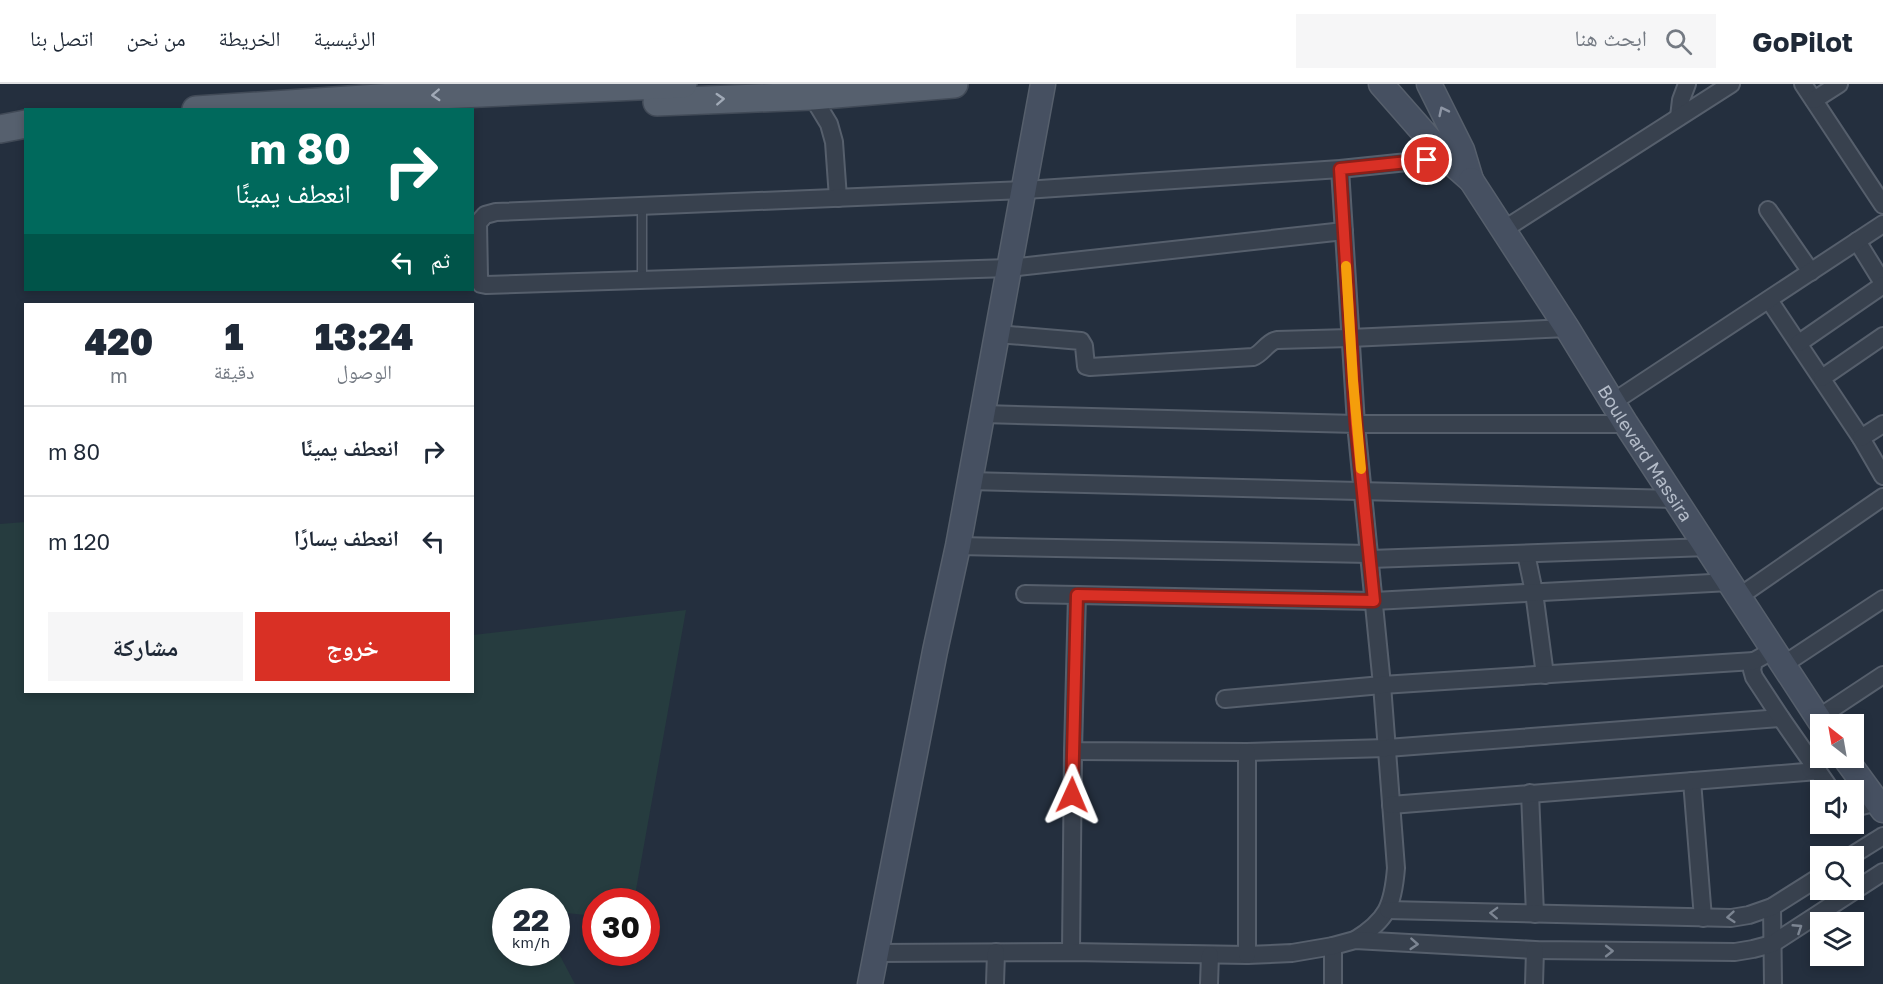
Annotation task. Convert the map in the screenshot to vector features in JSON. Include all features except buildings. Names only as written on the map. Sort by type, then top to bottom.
[{"type":"main road","points":[[226,108],[393,97],[683,84]]},
{"type":"main road","points":[[474,110],[753,91],[812,96],[954,84]]},
{"type":"street","points":[[870,984],[935,651],[958,546],[1043,84]]},
{"type":"street","points":[[1381,84],[1454,154]]},
{"type":"street","points":[[1429,84],[1454,154]]},
{"type":"street","points":[[1679,117],[1681,100],[1687,84]]},
{"type":"street","points":[[1503,230],[1731,84]]},
{"type":"street","points":[[1803,84],[1883,205]]},
{"type":"street","points":[[1814,100],[1839,84]]},
{"type":"street","points":[[812,96],[829,124],[834,142],[838,198]]},
{"type":"street","points":[[1344,231],[1009,268],[486,285],[481,284],[480,278],[478,223],[485,214],[496,212],[1025,190],[1340,169],[1454,154]]},
{"type":"street","name":"Boulevard Massira","points":[[1454,154],[1567,328],[1626,424],[1735,589],[1770,659],[1814,714]]},
{"type":"street","points":[[876,953],[1071,952],[1247,955],[1292,953],[1355,940],[1374,928],[1388,910],[1394,889],[1396,868],[1382,685],[1356,424],[1340,169]]},
{"type":"street","points":[[1768,210],[1811,272]]},
{"type":"street","points":[[1613,402],[1883,224]]},
{"type":"street","points":[[1799,343],[1883,284],[1857,241]]},
{"type":"street","points":[[1769,300],[1861,438],[1883,476]]},
{"type":"street","points":[[998,334],[1081,341],[1084,346],[1086,366],[1090,367],[1253,357],[1259,355],[1272,341],[1277,340],[1567,328]]},
{"type":"street","points":[[1821,378],[1883,336]]},
{"type":"street","points":[[983,414],[1356,424],[1626,424]]},
{"type":"street","points":[[1861,438],[1883,424]]},
{"type":"street","points":[[969,481],[1676,499]]},
{"type":"street","points":[[1025,594],[1374,601],[1534,592],[1735,589],[1883,497]]},
{"type":"street","points":[[958,546],[1370,557],[1708,547]]},
{"type":"street","points":[[1526,554],[1534,592],[1545,675]]},
{"type":"street","points":[[1071,952],[1077,595]]},
{"type":"street","points":[[1824,780],[1780,718],[1752,670],[1883,600]]},
{"type":"street","points":[[1225,699],[1382,685],[1770,659]]},
{"type":"street","points":[[1830,714],[1883,675]]},
{"type":"street","points":[[1073,751],[1247,752],[1387,748],[1780,718]]},
{"type":"street","points":[[1247,752],[1247,955]]},
{"type":"street","points":[[1850,768],[1871,806]]},
{"type":"street","points":[[1391,805],[1818,771]]},
{"type":"street","points":[[1692,781],[1703,918]]},
{"type":"street","points":[[1530,793],[1535,914]]},
{"type":"street","points":[[1864,848],[1883,836]]},
{"type":"street","points":[[1355,940],[1535,950],[1735,952],[1772,944],[1883,872]]},
{"type":"street","points":[[1388,910],[1731,918],[1772,907],[1810,883]]},
{"type":"street","points":[[1772,907],[1773,984]]},
{"type":"street","points":[[1333,946],[1333,984]]},
{"type":"street","points":[[1534,984],[1535,950]]},
{"type":"street","points":[[995,984],[996,952]]},
{"type":"street","points":[[1209,984],[1210,955]]},
{"type":"lane","points":[[642,206],[642,280]]},
{"type":"green space","points":[[24,522],[24,693],[474,693],[474,635],[686,610],[636,888],[582,888],[582,915],[570,913],[570,888],[492,888],[492,966],[565,966],[575,984],[0,984],[0,524]]},
{"type":"slow traffic","points":[[1346,266],[1361,469]]},
{"type":"route","points":[[1072,795],[1077,595],[1374,601],[1356,424],[1340,169],[1427,160]]}]
